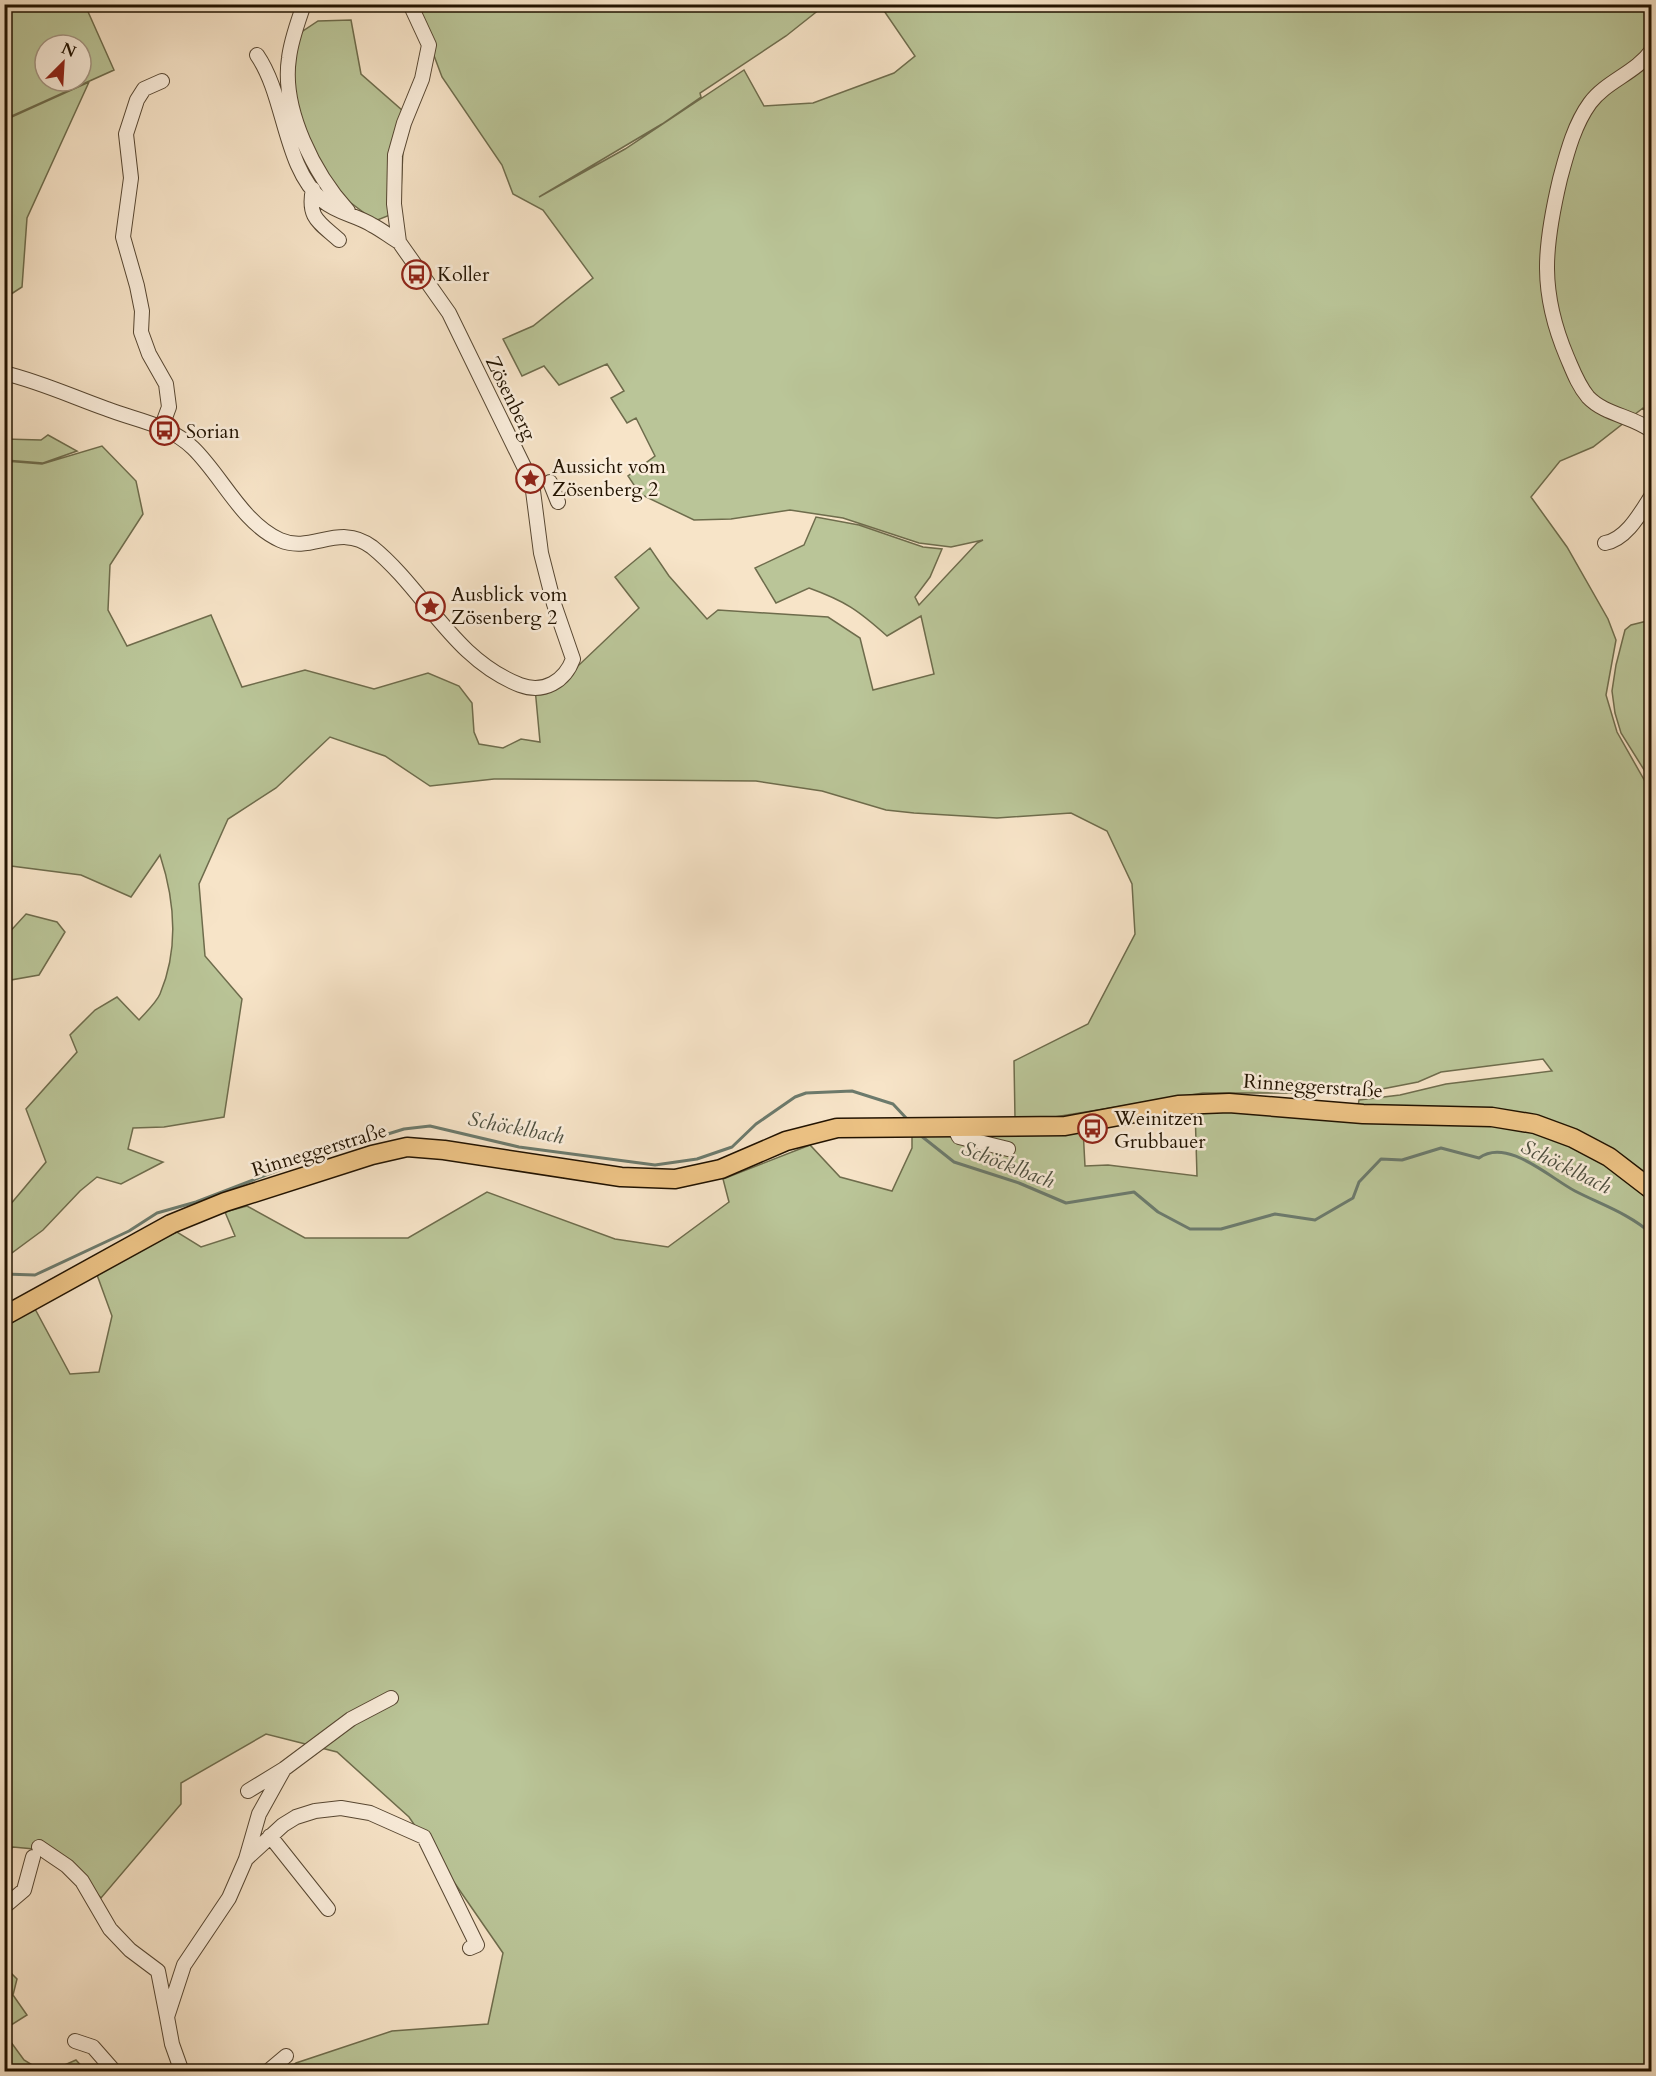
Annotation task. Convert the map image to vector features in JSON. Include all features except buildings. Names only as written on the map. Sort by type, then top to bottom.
[{"type":"main road","name":"Rinneggerstraße","points":[[4,1316],[171,1224],[225,1202],[372,1155],[414,1147],[621,1177],[675,1179],[721,1169],[804,1135],[846,1127],[1065,1126],[1178,1105],[1229,1103],[1363,1114],[1492,1117],[1535,1124],[1579,1141],[1625,1168],[1652,1190]]},
{"type":"street","name":"Zösenberg","points":[[304,4],[288,61],[290,91],[309,155],[330,192],[354,217]]},
{"type":"street","name":"Zösenberg","points":[[399,242],[394,204],[395,155],[404,123],[422,79],[429,45],[410,4]]},
{"type":"street","points":[[1652,50],[1637,66],[1598,95],[1582,115],[1563,170],[1550,221],[1546,260],[1548,301],[1559,337],[1580,386],[1600,406],[1652,431]]},
{"type":"street","name":"Zösenberg","points":[[4,373],[54,387],[106,409],[162,426],[192,447],[248,514],[279,539],[292,543],[310,542],[335,536],[358,539],[397,569],[452,638],[472,657],[501,677],[535,688],[550,686],[564,677],[573,659],[554,604],[541,553],[532,483],[449,313],[399,242],[371,224],[322,200],[313,189],[297,163],[268,71],[257,55]]},
{"type":"street","points":[[162,81],[144,89],[137,100],[126,134],[131,178],[123,237],[142,311],[141,332],[149,354],[166,384],[169,406],[162,426]]},
{"type":"street","name":"Zösenberg","points":[[313,189],[309,207],[314,216],[339,240]]},
{"type":"street","points":[[550,482],[558,502]]},
{"type":"street","points":[[1605,543],[1618,538],[1638,516],[1652,495]]},
{"type":"street","points":[[946,1127],[959,1137],[1008,1149]]},
{"type":"street","points":[[248,1791],[284,1769],[351,1719],[391,1698]]},
{"type":"street","points":[[167,2017],[184,1965],[229,1898],[246,1859],[259,1814],[284,1769]]},
{"type":"street","points":[[246,1859],[270,1836],[296,1817],[315,1811],[341,1808],[370,1813],[424,1837],[477,1945],[470,1948]]},
{"type":"street","points":[[270,1836],[328,1910]]},
{"type":"street","points":[[4,1907],[24,1890],[36,1852],[67,1866],[82,1881],[110,1929],[130,1950],[158,1971],[172,2044],[182,2072]]},
{"type":"street","points":[[75,2041],[93,2047],[116,2072]]},
{"type":"street","points":[[267,2072],[286,2056]]},
{"type":"green space","points":[[4,5],[85,5],[114,70],[93,79],[93,33],[33,33],[33,93],[63,93],[5,119]]},
{"type":"green space","points":[[415,5],[825,5],[786,36],[700,93],[701,97],[662,124],[539,197],[625,149],[744,70],[764,106],[813,103],[894,73],[915,56],[880,5],[1651,5],[1651,420],[1643,408],[1593,447],[1560,461],[1531,497],[1567,547],[1608,619],[1616,640],[1606,695],[1617,732],[1651,792],[1651,1181],[1580,1134],[1358,1106],[1359,1100],[1400,1095],[1446,1084],[1552,1071],[1543,1059],[1441,1072],[1418,1082],[1382,1089],[1330,1093],[1203,1093],[1042,1119],[1015,1118],[1014,1061],[1088,1024],[1135,934],[1132,884],[1107,831],[1071,813],[997,818],[914,813],[886,810],[822,791],[756,781],[494,779],[430,786],[385,756],[330,737],[276,788],[228,819],[199,884],[205,956],[242,999],[224,1117],[164,1127],[133,1128],[128,1149],[163,1162],[121,1184],[97,1177],[80,1191],[43,1230],[5,1258],[4,1212],[46,1162],[26,1109],[77,1052],[70,1035],[95,1010],[117,997],[139,1020],[153,1004],[160,994],[166,977],[173,925],[169,890],[160,855],[131,897],[81,875],[11,866],[5,860],[5,461],[42,464],[102,446],[136,481],[143,514],[110,565],[108,610],[127,646],[211,615],[242,687],[305,670],[374,689],[428,673],[459,686],[472,703],[474,732],[479,744],[503,748],[521,739],[540,742],[535,688],[579,665],[639,608],[615,577],[650,548],[669,576],[707,619],[718,610],[828,617],[860,638],[873,690],[934,674],[921,616],[887,636],[851,607],[809,588],[776,603],[755,568],[804,545],[816,517],[859,525],[923,547],[942,549],[930,577],[915,597],[919,605],[977,543],[983,540],[951,547],[919,543],[843,518],[790,510],[731,519],[694,520],[640,494],[628,476],[655,456],[636,418],[627,423],[611,398],[624,391],[607,364],[559,385],[544,366],[522,376],[503,339],[533,326],[593,278],[543,210],[513,194],[502,165],[442,77]]},
{"type":"green space","points":[[351,20],[361,74],[411,118],[403,150],[400,211],[375,221],[343,197],[314,155],[295,101],[291,72],[297,35],[318,21]]},
{"type":"green space","points":[[65,93],[84,93],[27,218],[22,287],[5,298],[5,120]]},
{"type":"green space","points":[[48,435],[77,451],[43,463],[5,460],[5,439],[41,440]]},
{"type":"green space","points":[[1652,620],[1651,781],[1621,733],[1612,691],[1625,630],[1631,625]]},
{"type":"green space","points":[[26,914],[57,922],[65,932],[39,975],[5,981],[5,937]]},
{"type":"green space","points":[[1195,1108],[1462,1120],[1538,1131],[1596,1156],[1651,1198],[1651,2071],[285,2071],[296,2063],[392,2031],[488,2024],[503,1953],[409,1817],[337,1752],[266,1734],[181,1783],[181,1804],[101,1898],[55,1851],[13,1847],[5,1852],[5,1324],[35,1309],[70,1374],[99,1372],[112,1316],[96,1272],[177,1232],[201,1247],[235,1236],[225,1212],[247,1206],[305,1238],[408,1238],[487,1192],[615,1239],[668,1247],[729,1202],[723,1179],[810,1145],[840,1177],[892,1191],[912,1148],[912,1134],[1083,1129],[1085,1166],[1108,1165],[1197,1176]]},
{"type":"green space","points":[[5,1967],[17,1979],[13,1995],[27,2015],[5,2029]]},
{"type":"green space","points":[[5,2034],[24,2060],[42,2071],[5,2071]]},
{"type":"green space","points":[[76,2060],[86,2071],[51,2071]]},
{"type":"waterway","name":"Schöcklbach","points":[[4,1274],[35,1275],[129,1231],[157,1213],[196,1202],[310,1158],[404,1129],[430,1126],[519,1147],[655,1165],[697,1159],[732,1147],[756,1124],[795,1097],[806,1093],[852,1091],[893,1104],[908,1120]]},
{"type":"waterway","name":"Schöcklbach","points":[[920,1135],[954,1162],[1019,1183],[1066,1203],[1134,1192],[1158,1212],[1190,1229],[1221,1229],[1275,1214],[1315,1220],[1353,1198],[1359,1182],[1381,1159],[1402,1160],[1441,1148],[1479,1158],[1490,1153],[1502,1152],[1528,1162],[1575,1191],[1624,1215],[1652,1234]]},
{"type":"place","name":"Koller","points":[[416,274]]},
{"type":"place","name":"Sorian","points":[[165,431]]},
{"type":"place","name":"Aussicht vom Zösenberg 2","points":[[531,478]]},
{"type":"place","name":"Ausblick vom Zösenberg 2","points":[[430,606]]},
{"type":"place","name":"Weinitzen Grubbauer","points":[[1093,1129]]}]
